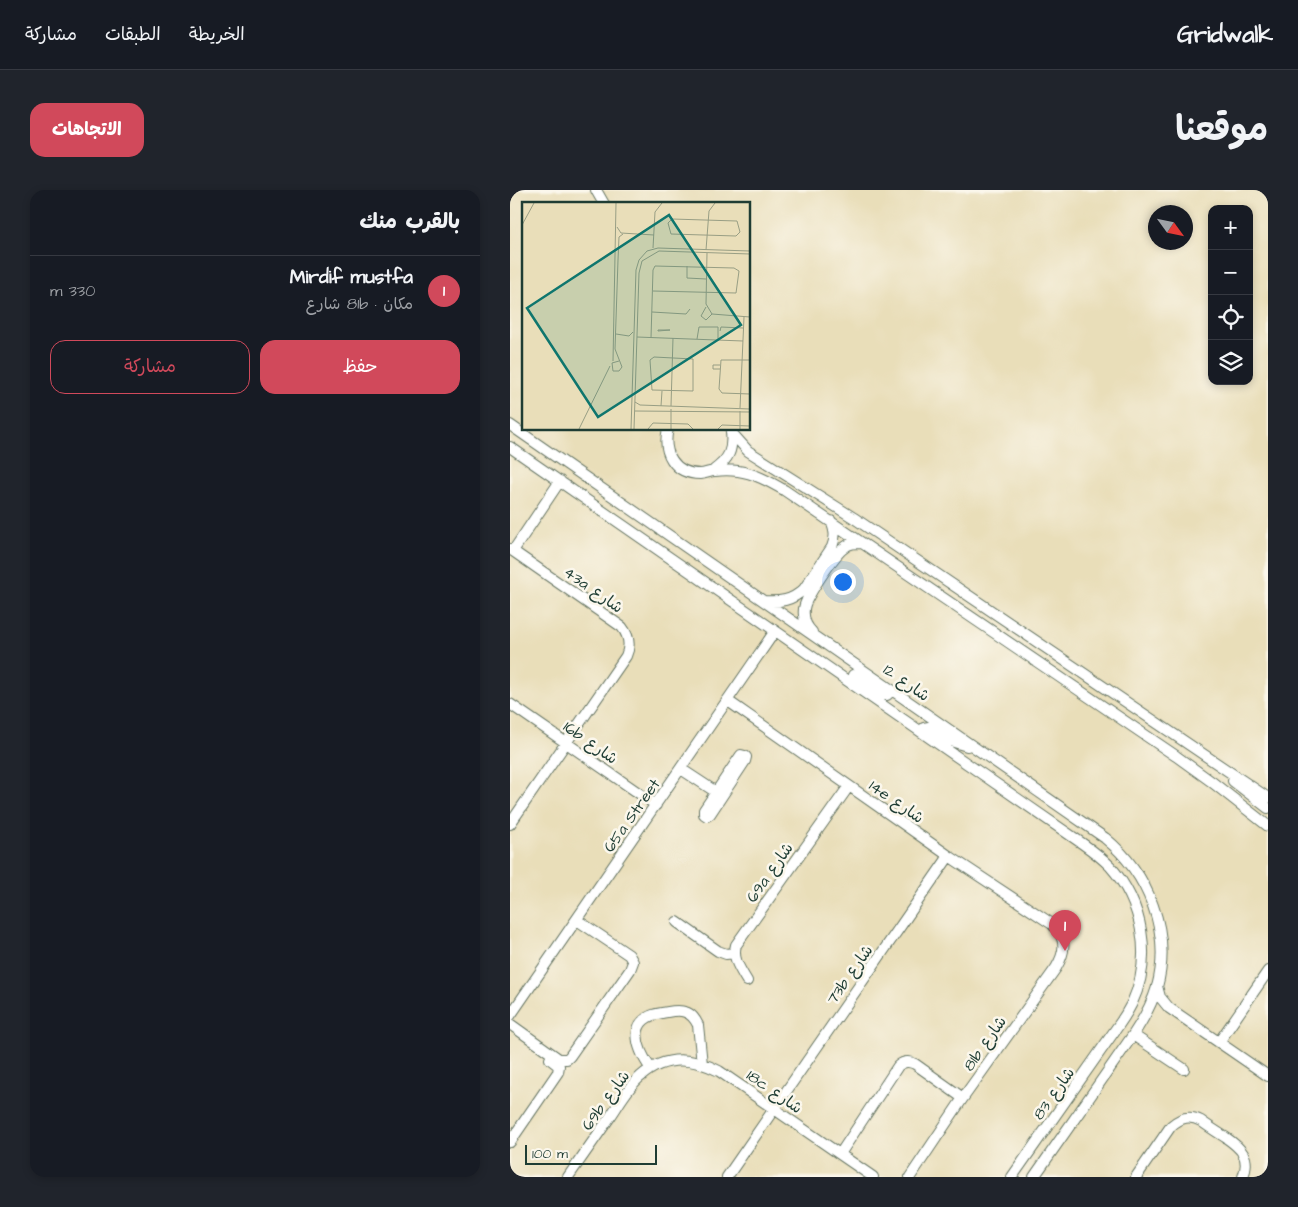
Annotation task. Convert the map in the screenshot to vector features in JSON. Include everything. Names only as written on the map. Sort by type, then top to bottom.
[{"type":"street","points":[[596,190],[603,202]]},
{"type":"street","name":"شارع 12","points":[[510,425],[1105,838],[1127,859],[1141,878],[1146,889],[1158,922],[1161,939],[1161,965],[1157,986],[1144,1019],[1133,1035]]},
{"type":"street","points":[[668,430],[667,450],[672,460],[680,468],[690,473],[702,474],[713,471],[740,471],[755,475],[784,490],[1176,756],[1268,826]]},
{"type":"street","points":[[713,471],[729,455],[732,444],[730,430]]},
{"type":"street","points":[[730,430],[748,451],[854,518],[1268,798]]},
{"type":"street","name":"شارع 12","points":[[510,447],[1084,844],[1109,865],[1118,875],[1132,898],[1142,937],[1143,950],[1137,990],[1132,1003],[1118,1026]]},
{"type":"street","points":[[511,550],[560,481]]},
{"type":"street","points":[[763,601],[783,601],[798,595],[804,589],[835,540],[831,521]]},
{"type":"street","points":[[818,639],[806,622],[804,614],[808,597],[843,548],[850,544],[862,543]]},
{"type":"street","name":"43a شارع","points":[[510,824],[626,656],[629,644],[626,632],[617,623],[511,550]]},
{"type":"street","name":"65a Street","points":[[510,1016],[775,631]]},
{"type":"street","points":[[826,665],[837,667],[847,672],[883,695],[887,695],[892,690]]},
{"type":"street","name":"14e شارع","points":[[728,701],[949,856],[1052,924]]},
{"type":"street","name":"16b شارع","points":[[510,704],[656,805]]},
{"type":"street","points":[[921,732],[924,728],[929,727],[956,743],[973,747]]},
{"type":"street","points":[[741,755],[745,756],[746,759],[740,769],[707,816],[704,814],[704,810],[716,792],[741,755]]},
{"type":"street","points":[[1212,761],[1225,774],[1268,808]]},
{"type":"street","points":[[681,769],[716,792]]},
{"type":"street","name":"69a شارع","points":[[734,954],[738,942],[849,786]]},
{"type":"street","name":"73b شارع","points":[[727,1177],[949,856]]},
{"type":"street","points":[[510,1024],[560,1059],[567,1059],[630,970],[633,962],[629,954],[577,920]]},
{"type":"street","points":[[677,922],[718,951],[734,954],[747,981]]},
{"type":"street","name":"81b شارع","points":[[910,1177],[963,1098],[1060,961],[1064,945],[1058,930],[1052,924]]},
{"type":"street","points":[[1219,1042],[1268,971]]},
{"type":"street","points":[[1157,986],[1160,997],[1169,1008],[1268,1076]]},
{"type":"street","points":[[1144,1019],[1151,1012],[1169,1008]]},
{"type":"street","points":[[651,1069],[640,1050],[638,1028],[643,1020],[651,1015],[678,1010],[690,1014],[696,1021],[702,1064]]},
{"type":"street","name":"شارع 83","points":[[1012,1177],[1118,1026]]},
{"type":"street","points":[[510,1031],[556,1063],[559,1068],[510,1142]]},
{"type":"street","points":[[1133,1035],[1184,1069]]},
{"type":"street","name":"شارع 83","points":[[1034,1177],[1133,1035]]},
{"type":"street","name":"18c شارع","points":[[651,1069],[661,1064],[682,1060],[702,1064],[719,1071],[873,1177]]},
{"type":"street","points":[[840,1154],[898,1066],[904,1062],[915,1064],[963,1098]]},
{"type":"street","name":"69b شارع","points":[[568,1177],[634,1082],[651,1069]]},
{"type":"street","points":[[1136,1177],[1171,1126],[1182,1118],[1189,1117],[1201,1121],[1241,1149],[1246,1163],[1243,1177]]},
{"type":"place","name":"Mirdif mustfa","points":[[1065,951]]}]
